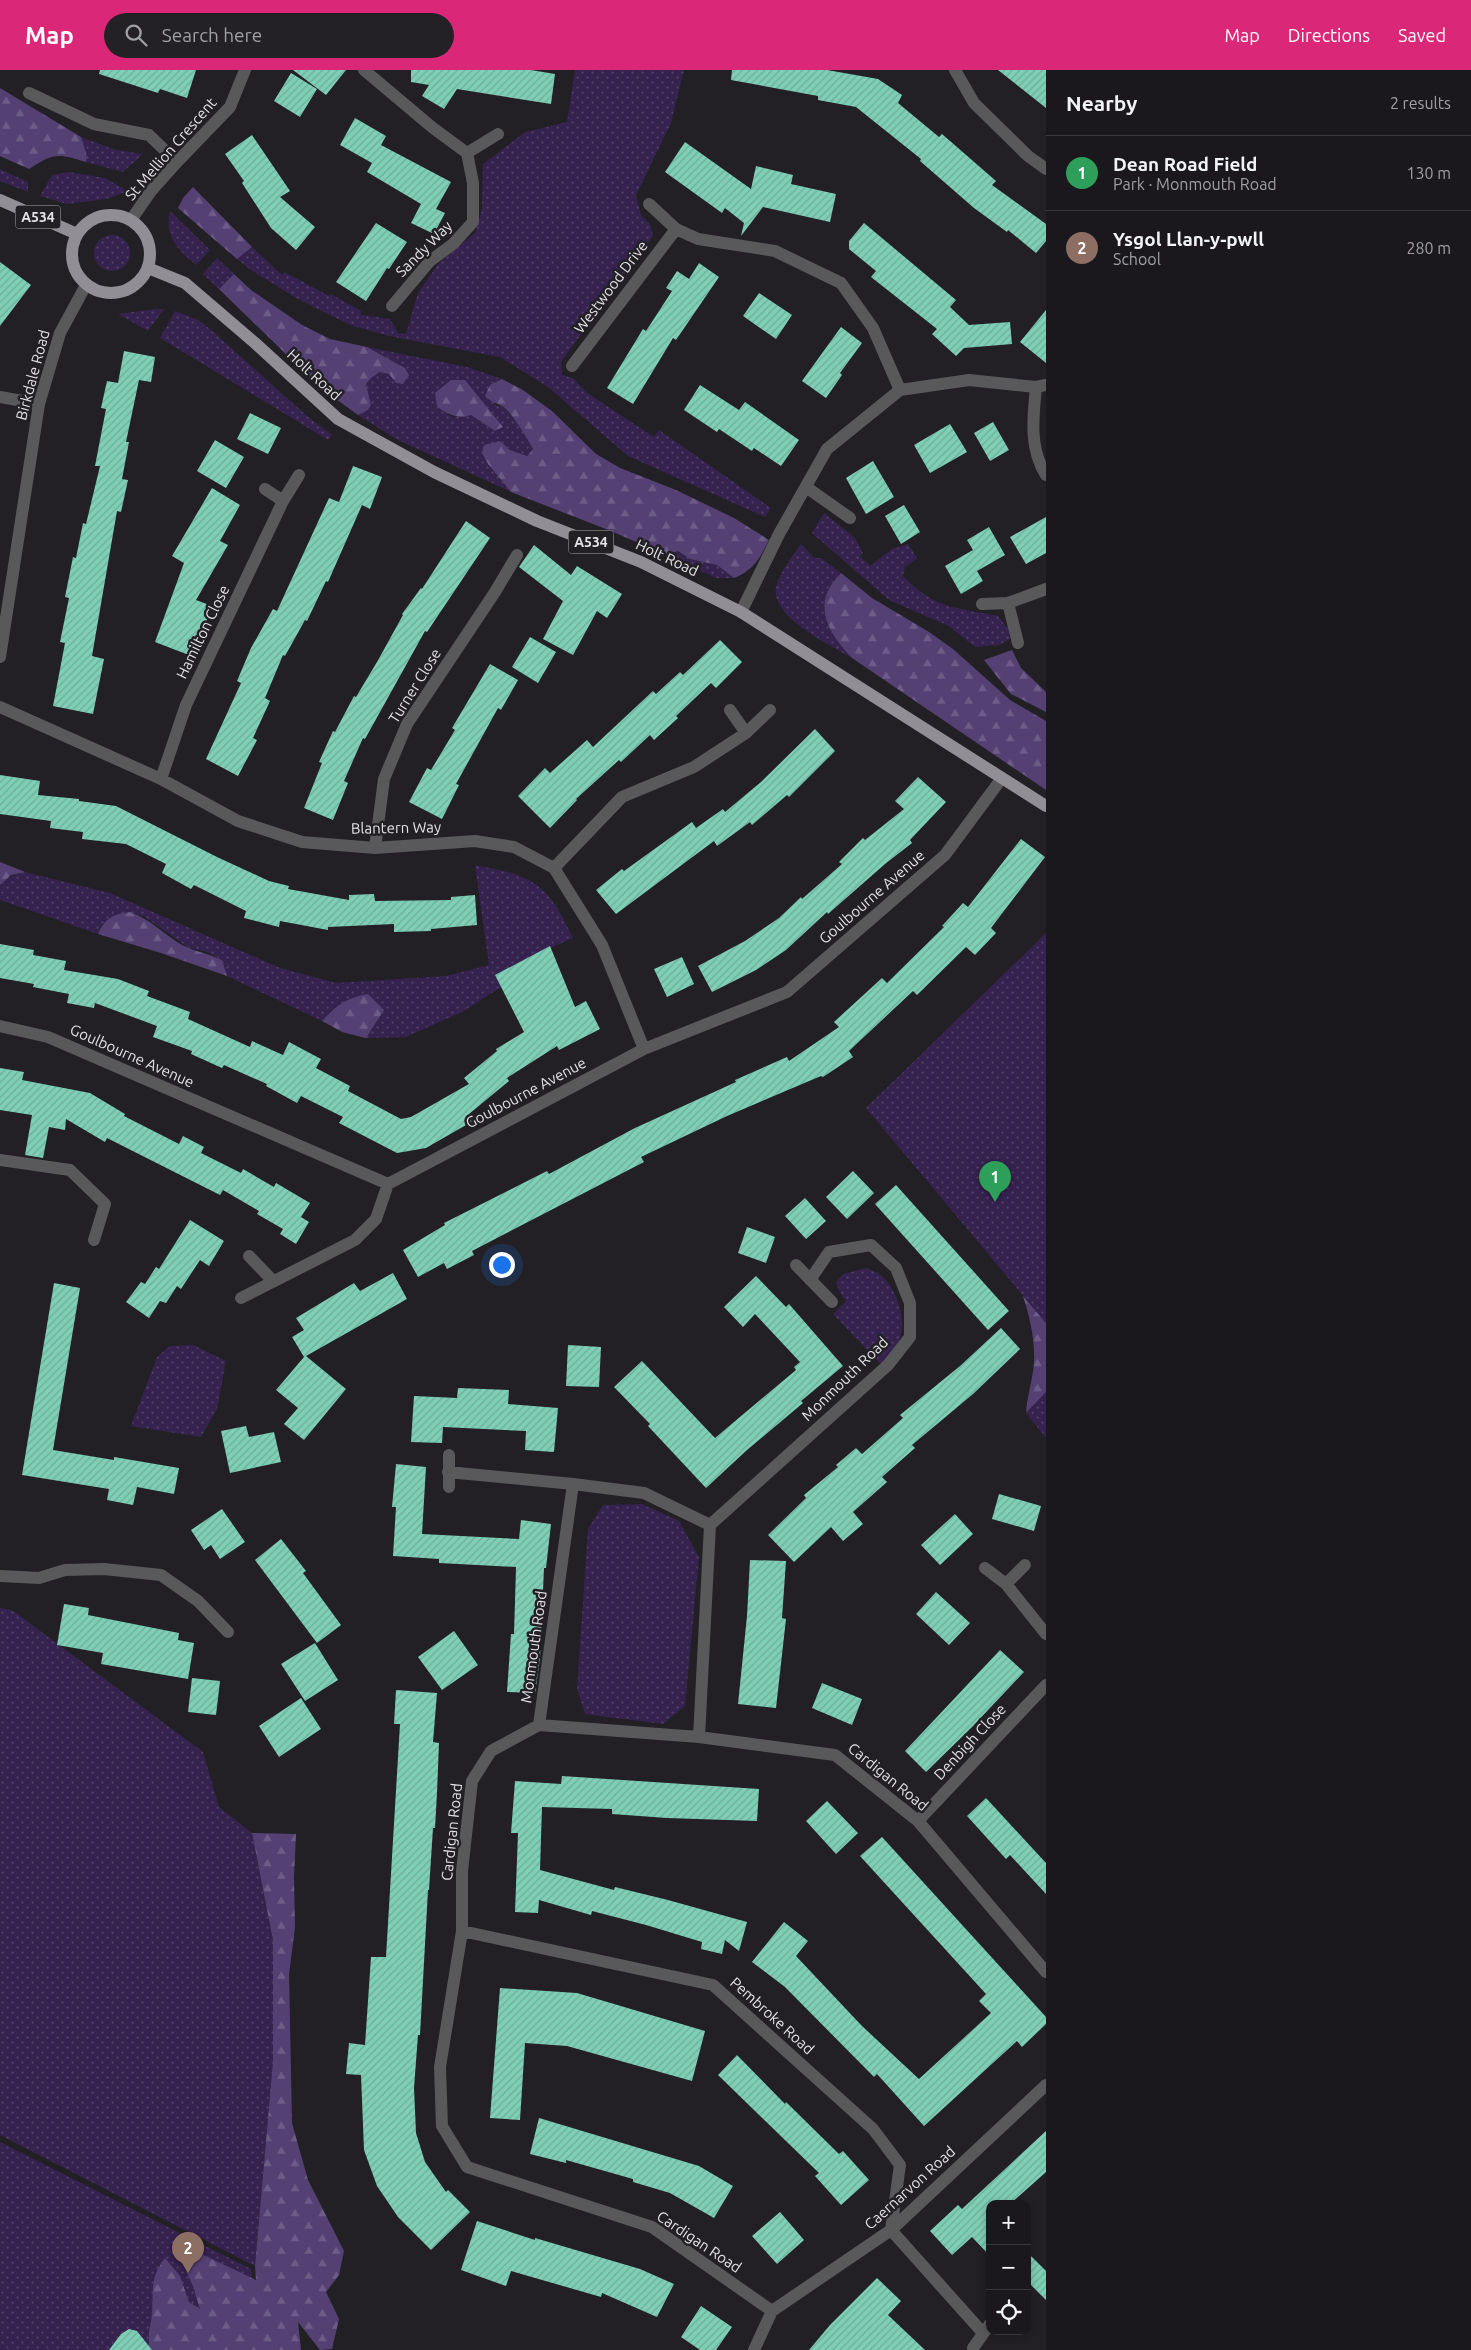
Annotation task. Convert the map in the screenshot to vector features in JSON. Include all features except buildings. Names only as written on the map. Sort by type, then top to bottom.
[{"type":"main road","name":"A534","points":[[0,200],[77,234]]},
{"type":"main road","points":[[107,215],[131,220],[146,236],[150,252],[148,268],[142,279],[132,287],[121,292],[97,291],[86,285],[74,267],[73,245],[77,234],[95,218],[107,215]]},
{"type":"main road","name":"Holt Road","points":[[148,268],[185,283],[255,343],[338,419],[434,472],[537,521],[641,562],[741,612],[1046,806]]},
{"type":"street","name":"St Mellion Crescent","points":[[131,220],[151,191],[230,107],[245,70]]},
{"type":"street","points":[[364,70],[433,128],[467,153],[498,134]]},
{"type":"street","points":[[955,70],[974,103],[1028,156],[1046,169]]},
{"type":"street","points":[[29,93],[94,124],[149,135],[177,162]]},
{"type":"street","name":"Sandy Way","points":[[392,306],[430,261],[454,244],[473,222],[473,183],[467,153]]},
{"type":"street","points":[[649,204],[676,229],[698,239],[775,251],[841,283],[873,328],[900,390]]},
{"type":"street","name":"Westwood Drive","points":[[572,366],[676,229]]},
{"type":"street","name":"Birkdale Road","points":[[0,657],[39,404],[60,333],[86,285]]},
{"type":"street","points":[[741,612],[780,534],[827,448],[900,390],[970,380],[1041,386],[1033,421],[1036,460],[1046,475]]},
{"type":"street","points":[[0,396],[39,404]]},
{"type":"street","name":"Hamilton Close","points":[[161,779],[186,705],[283,501],[299,475]]},
{"type":"street","points":[[806,487],[850,518]]},
{"type":"street","points":[[265,489],[283,501]]},
{"type":"street","name":"Turner Close","points":[[374,848],[384,779],[407,724],[495,592],[517,555]]},
{"type":"street","points":[[982,604],[1008,603],[1046,589]]},
{"type":"street","points":[[1008,603],[1018,643]]},
{"type":"street","name":"Blantern Way","points":[[0,707],[161,779],[238,821],[302,842],[374,848],[475,841],[514,847],[554,868]]},
{"type":"street","points":[[730,710],[746,733]]},
{"type":"street","points":[[644,1049],[602,945],[554,868],[622,797],[694,767],[746,733],[770,710]]},
{"type":"street","name":"Goulbourne Avenue","points":[[0,1026],[48,1037],[388,1184],[644,1049],[787,992],[945,855],[1002,778]]},
{"type":"street","points":[[0,1160],[70,1170],[105,1204],[94,1240]]},
{"type":"street","points":[[242,1298],[355,1240],[376,1219],[388,1184]]},
{"type":"street","name":"Monmouth Road","points":[[710,1525],[888,1365],[910,1337],[910,1302],[896,1268],[872,1246],[829,1252],[810,1280]]},
{"type":"street","points":[[249,1256],[274,1281]]},
{"type":"street","points":[[796,1265],[832,1302]]},
{"type":"street","points":[[449,1456],[448,1472],[450,1487]]},
{"type":"street","points":[[448,1472],[644,1493],[710,1525],[699,1737]]},
{"type":"street","name":"Monmouth Road","points":[[539,1725],[573,1484]]},
{"type":"street","points":[[1006,1584],[1025,1565]]},
{"type":"street","points":[[984,1568],[1006,1584],[1046,1634]]},
{"type":"street","points":[[0,1576],[39,1578],[65,1570],[104,1569],[161,1575],[198,1601],[228,1632]]},
{"type":"street","name":"Denbigh Close","points":[[918,1821],[1046,1685]]},
{"type":"street","name":"Cardigan Road","points":[[772,2311],[652,2227],[467,2167],[442,2126],[440,2067],[462,1931],[462,1871],[472,1782],[491,1751],[539,1725],[699,1737],[835,1755],[918,1821],[1046,1972]]},
{"type":"street","name":"Pembroke Road","points":[[462,1931],[713,1985],[873,2128],[900,2165],[891,2230]]},
{"type":"street","name":"Caernarvon Road","points":[[772,2311],[891,2230],[1046,2085]]},
{"type":"street","points":[[891,2230],[986,2329],[973,2348]]},
{"type":"street","points":[[754,2350],[772,2311]]},
{"type":"shaded area","points":[[575,70],[684,70],[671,123],[636,195],[641,215],[650,224],[653,236],[561,362],[562,375],[573,378],[587,393],[654,437],[659,430],[771,508],[765,517],[628,456],[548,387],[500,357],[389,336],[350,325],[296,298],[237,259],[252,247],[282,275],[285,272],[329,296],[331,294],[361,311],[361,315],[390,319],[398,333],[406,334],[418,293],[438,264],[476,232],[482,209],[483,164],[525,132],[567,122]]},
{"type":"shaded area","points":[[81,137],[116,150],[143,154],[123,172],[86,162],[87,156]]},
{"type":"shaded area","points":[[0,169],[28,182],[28,192],[0,181]]},
{"type":"shaded area","points":[[69,172],[105,178],[128,191],[106,199],[67,204],[40,196],[52,175]]},
{"type":"shaded area","points":[[170,211],[210,250],[196,265],[174,242],[169,228]]},
{"type":"shaded area","points":[[112,235],[119,236],[125,240],[129,246],[129,260],[125,266],[119,270],[112,271],[105,270],[99,266],[95,260],[94,253],[95,246],[99,240],[105,236]]},
{"type":"shaded area","points":[[217,258],[234,274],[219,289],[203,274]]},
{"type":"shaded area","points":[[164,309],[148,331],[118,314]]},
{"type":"shaded area","points":[[175,311],[198,320],[210,329],[307,416],[332,435],[328,440],[160,338]]},
{"type":"shaded area","points":[[367,347],[467,367],[502,379],[490,385],[495,405],[504,407],[527,436],[533,449],[527,456],[510,450],[500,441],[488,464],[511,492],[396,439],[358,415],[368,410],[371,405],[366,384],[371,378],[380,372],[390,374],[396,383],[405,368]],"holes":[[[465,380],[479,400],[495,431],[471,415],[453,417],[437,407],[435,393]]]},
{"type":"shaded area","points":[[824,513],[855,538],[863,553],[860,556],[870,566],[892,549],[908,544],[917,558],[905,567],[903,576],[915,587],[936,601],[958,608],[998,616],[1009,630],[1010,639],[999,645],[975,647],[949,626],[889,600],[812,533]]},
{"type":"shaded area","points":[[801,544],[814,558],[821,558],[841,573],[826,595],[824,606],[829,627],[835,638],[852,658],[804,629],[782,609],[777,598],[776,587],[780,575]]},
{"type":"shaded area","points":[[678,551],[690,559],[717,565],[734,578],[716,578],[666,555]]},
{"type":"shaded area","points":[[475,865],[512,873],[536,885],[546,893],[555,905],[573,938],[539,953],[498,989],[462,1012],[406,1037],[366,1038],[384,1010],[332,1010],[322,1021],[227,976],[222,960],[207,952],[189,948],[145,917],[130,912],[102,924],[98,934],[0,900],[0,885],[11,876],[25,872],[110,893],[280,968],[336,983],[446,976],[489,965]]},
{"type":"shaded area","points":[[1046,933],[1046,1323],[866,1108]]},
{"type":"shaded area","points":[[866,1268],[881,1276],[889,1284],[901,1312],[902,1322],[899,1341],[894,1352],[881,1364],[833,1314],[846,1301],[840,1293],[836,1282],[843,1274]]},
{"type":"shaded area","points":[[193,1345],[226,1361],[217,1409],[201,1437],[131,1426],[157,1357],[170,1346]]},
{"type":"shaded area","points":[[1046,1392],[1046,1438],[1026,1413]]},
{"type":"shaded area","points":[[642,1504],[679,1521],[699,1557],[685,1706],[663,1724],[585,1714],[577,1689],[588,1529],[603,1505]]},
{"type":"shaded area","points":[[0,1608],[12,1610],[203,1752],[219,1807],[252,1833],[273,1940],[273,2061],[255,2266],[0,2135]]},
{"type":"shaded area","points":[[0,2142],[251,2269],[258,2350],[0,2350]]},
{"type":"green space","points":[[0,88],[81,137],[87,156],[86,162],[69,157],[56,156],[50,157],[29,169],[0,156]]},
{"type":"green space","points":[[193,187],[252,247],[237,259],[178,208],[183,198]]},
{"type":"green space","points":[[234,274],[251,290],[302,325],[330,339],[367,347],[405,368],[409,375],[403,384],[396,383],[389,374],[380,372],[371,378],[366,384],[371,405],[368,410],[358,415],[321,388],[219,289]]},
{"type":"green space","points":[[502,379],[523,390],[552,411],[596,454],[620,468],[676,490],[734,518],[769,540],[759,558],[747,571],[734,578],[717,565],[690,559],[678,551],[666,555],[611,531],[511,492],[488,464],[482,453],[484,445],[500,441],[510,450],[527,456],[533,449],[510,413],[485,396],[490,385]]},
{"type":"green space","points":[[451,380],[465,380],[503,427],[495,431],[471,415],[457,417],[437,407],[435,393]]},
{"type":"green space","points":[[841,573],[872,598],[929,632],[953,649],[1010,700],[1046,721],[1046,790],[852,658],[835,638],[829,627],[824,606],[826,595]]},
{"type":"green space","points":[[1012,650],[1021,668],[1046,692],[1046,712],[1011,694],[984,660]]},
{"type":"green space","points":[[0,862],[25,872],[11,875],[0,885]]},
{"type":"green space","points":[[130,912],[145,919],[182,945],[222,960],[227,976],[98,934],[104,924],[111,918]]},
{"type":"green space","points":[[368,994],[384,1010],[366,1038],[342,1032],[322,1021],[342,1003]]},
{"type":"green space","points":[[1023,1296],[1046,1323],[1046,1392],[1026,1413],[1033,1368],[1034,1345],[1032,1329]]},
{"type":"green space","points":[[252,1833],[296,1834],[294,1877],[295,1927],[289,1974],[292,2123],[308,2180],[344,2251],[339,2275],[326,2292],[339,2319],[332,2349],[320,2350],[298,2322],[301,2350],[144,2350],[149,2344],[154,2278],[165,2258],[180,2276],[189,2302],[200,2309],[193,2286],[172,2240],[256,2280],[255,2266],[273,2061],[273,1940]]},
{"type":"place","name":"Dean Road Field","points":[[995,1202]]},
{"type":"place","name":"Ysgol Llan-y-pwll","points":[[188,2273]]}]
